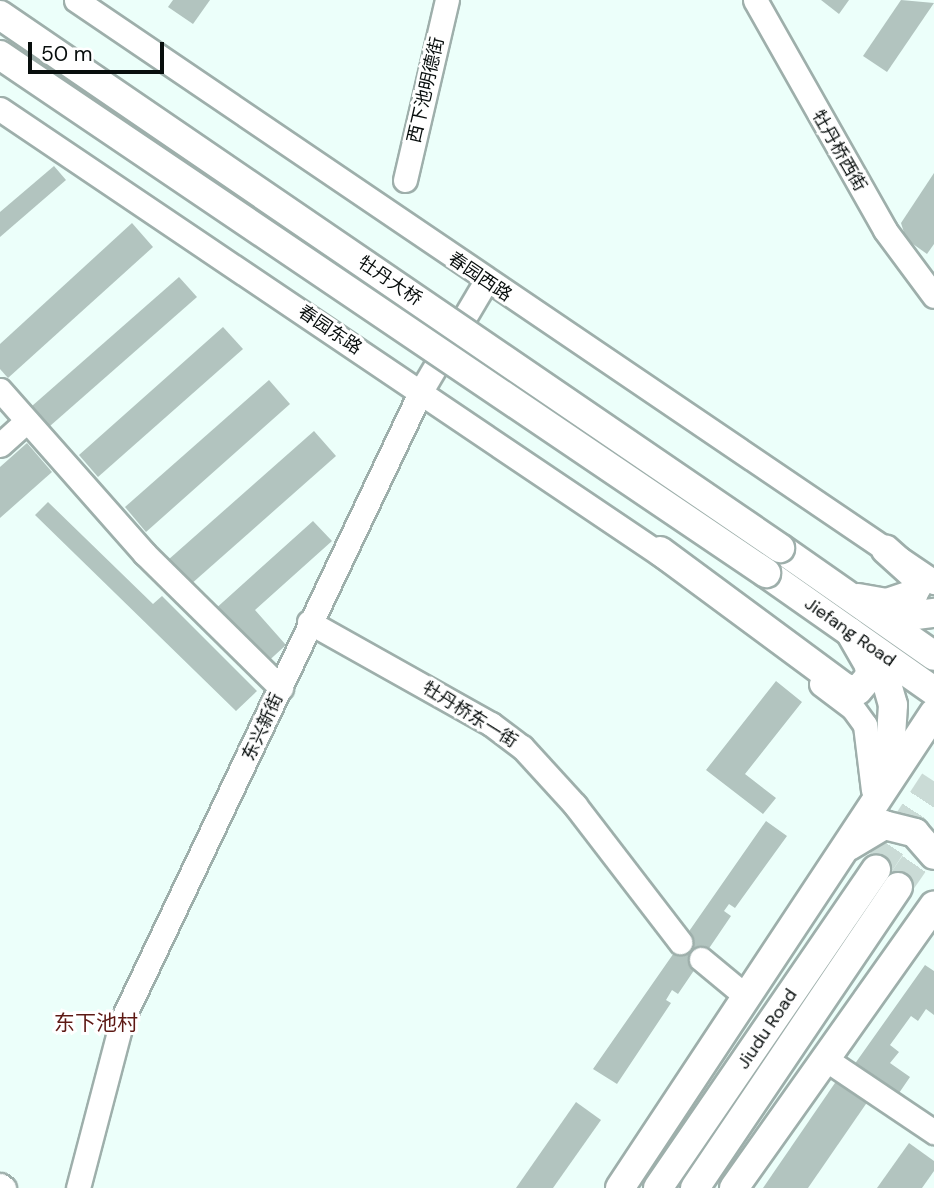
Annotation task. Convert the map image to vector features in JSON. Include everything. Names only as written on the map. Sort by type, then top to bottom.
[{"type":"main road","name":"牡丹大桥","points":[[0,15],[780,548]]},
{"type":"main road","name":"牡丹大桥","points":[[0,55],[766,573]]},
{"type":"main road","name":"Jiefang Road","points":[[780,548],[855,598],[934,656]]},
{"type":"main road","points":[[855,598],[887,603],[913,594],[918,585],[914,575],[886,550]]},
{"type":"main road","points":[[660,551],[845,688],[858,690],[870,676],[869,665],[850,632]]},
{"type":"main road","name":"Jiefang Road","points":[[766,573],[934,691]]},
{"type":"main road","points":[[855,598],[908,616],[934,613]]},
{"type":"main road","points":[[850,632],[883,670],[893,705],[890,751],[874,800]]},
{"type":"main road","points":[[620,1188],[934,713]]},
{"type":"main road","points":[[845,849],[884,825],[915,833],[934,855]]},
{"type":"main road","name":"Jiudu Road","points":[[658,1188],[876,870]]},
{"type":"main road","name":"Jiudu Road","points":[[695,1188],[898,887]]},
{"type":"main road","points":[[734,1188],[933,903]]},
{"type":"street","name":"春园西路","points":[[76,0],[486,281],[934,582]]},
{"type":"street","name":"西下池明德街","points":[[405,180],[447,0]]},
{"type":"street","name":"牡丹桥西街","points":[[755,0],[885,230],[934,296]]},
{"type":"street","name":"春园东路","points":[[0,108],[660,551],[759,640],[852,707],[865,725],[874,800]]},
{"type":"street","name":"东兴新街","points":[[78,1188],[122,1020],[421,391],[486,281]]},
{"type":"street","points":[[0,390],[145,554],[281,688]]},
{"type":"street","points":[[0,445],[27,421]]},
{"type":"street","name":"牡丹桥东一街","points":[[309,622],[491,724],[522,747],[575,805],[680,942]]},
{"type":"street","points":[[701,959],[747,996]]},
{"type":"street","points":[[824,1058],[934,1132]]},
{"type":"building","points":[[173,0],[210,0],[193,24],[168,7]]},
{"type":"building","points":[[821,0],[849,0],[839,14]]},
{"type":"building","points":[[901,0],[934,3],[887,72],[863,56]]},
{"type":"building","points":[[54,166],[66,180],[0,237],[0,212]]},
{"type":"building","points":[[934,173],[934,244],[927,254],[906,239],[901,223]]},
{"type":"building","points":[[132,223],[153,247],[8,378],[0,369],[0,344]]},
{"type":"building","points":[[179,277],[197,297],[50,426],[32,406]]},
{"type":"building","points":[[223,327],[243,349],[98,477],[79,455]]},
{"type":"building","points":[[269,380],[290,404],[146,532],[125,507]]},
{"type":"building","points":[[314,431],[336,456],[190,585],[168,560]]},
{"type":"building","points":[[27,443],[52,472],[0,518],[0,467]]},
{"type":"building","points":[[48,502],[153,604],[162,596],[257,691],[236,711],[35,515]]},
{"type":"building","points":[[313,521],[332,541],[255,610],[286,645],[263,666],[213,611]]},
{"type":"building","points":[[776,681],[802,702],[745,774],[776,798],[763,814],[706,770]]},
{"type":"building","points":[[766,821],[787,836],[735,908],[729,904],[724,911],[731,916],[678,994],[672,990],[666,1000],[671,1003],[617,1084],[593,1069]]},
{"type":"building","points":[[925,965],[934,971],[934,1015],[926,1009],[918,1021],[911,1016],[890,1045],[899,1052],[890,1063],[910,1077],[897,1096],[854,1065]]},
{"type":"building","points":[[837,1080],[868,1101],[808,1188],[763,1188]]},
{"type":"building","points":[[576,1102],[601,1120],[553,1188],[516,1188]]},
{"type":"building","points":[[909,1143],[934,1161],[934,1171],[922,1188],[877,1188]]},
{"type":"tunnel","points":[[876,870],[934,781]]},
{"type":"tunnel","points":[[898,887],[934,835]]},
{"type":"district","name":"东下池村","points":[[96,1023]]}]
